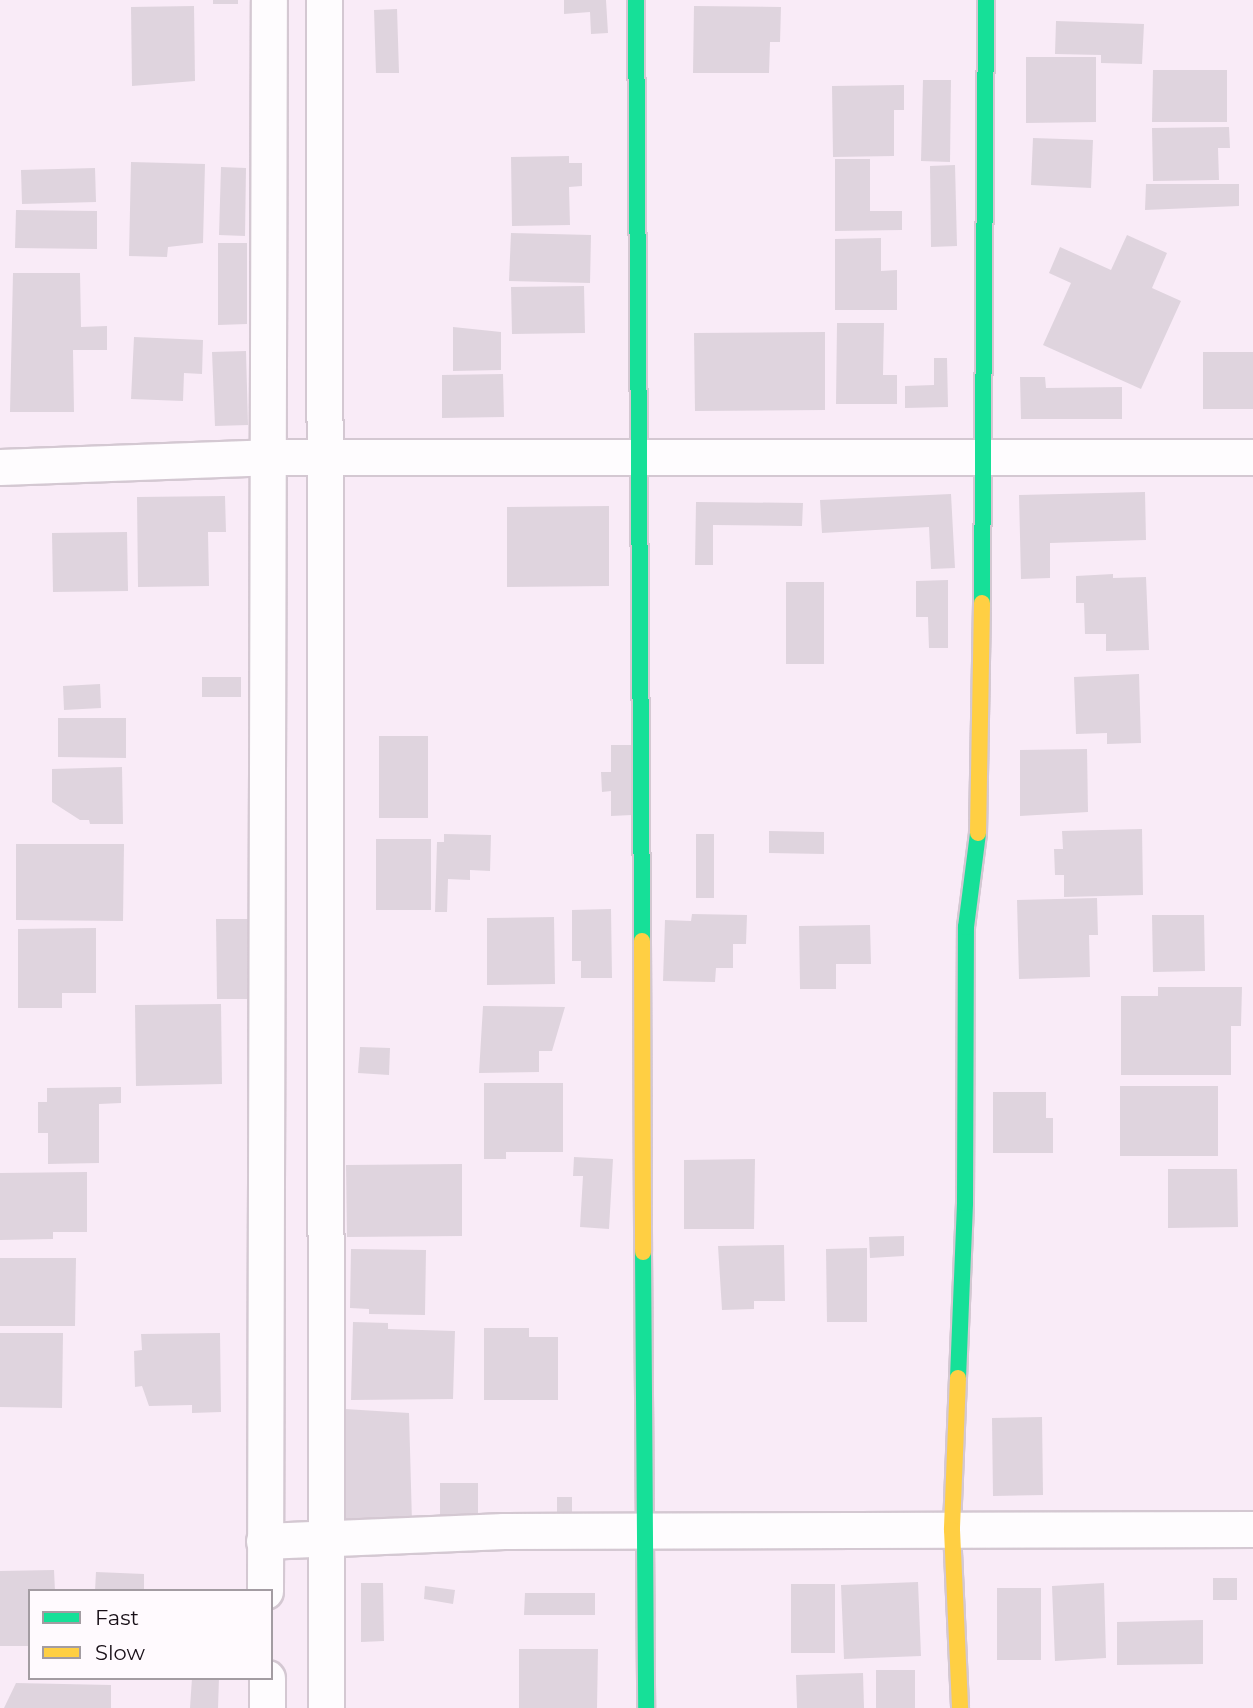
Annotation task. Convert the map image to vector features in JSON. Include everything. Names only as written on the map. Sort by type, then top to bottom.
[{"type":"street","points":[[265,1589],[269,0]]},
{"type":"street","points":[[324,0],[326,1708]]},
{"type":"street","points":[[636,0],[646,1708]]},
{"type":"street","points":[[960,1708],[952,1530],[965,1203],[966,927],[981,805],[986,0]]},
{"type":"street","points":[[0,467],[268,457],[984,460],[1253,457]]},
{"type":"street","points":[[264,1541],[645,1531],[1253,1529]]},
{"type":"street","points":[[267,1680],[267,1708]]},
{"type":"building","points":[[213,0],[238,0],[238,4],[213,4]]},
{"type":"building","points":[[564,0],[606,0],[608,33],[591,34],[590,12],[564,14]]},
{"type":"building","points":[[194,6],[195,81],[132,86],[131,7]]},
{"type":"building","points":[[694,6],[781,7],[780,42],[770,42],[769,73],[693,73]]},
{"type":"building","points":[[397,9],[399,73],[376,73],[374,10]]},
{"type":"building","points":[[1056,21],[1144,24],[1142,64],[1101,63],[1101,55],[1055,54]]},
{"type":"building","points":[[1026,57],[1096,57],[1096,122],[1026,123]]},
{"type":"building","points":[[1153,70],[1227,70],[1227,122],[1152,122]]},
{"type":"building","points":[[923,80],[951,80],[950,162],[921,161]]},
{"type":"building","points":[[904,85],[904,110],[894,110],[894,156],[833,157],[832,86]]},
{"type":"building","points":[[1229,127],[1230,148],[1218,148],[1219,180],[1153,181],[1152,128]]},
{"type":"building","points":[[1033,138],[1093,140],[1091,188],[1031,185]]},
{"type":"building","points":[[569,156],[569,163],[582,163],[582,186],[569,187],[570,225],[512,226],[511,157]]},
{"type":"building","points":[[835,159],[870,159],[870,211],[902,211],[902,230],[835,231]]},
{"type":"building","points":[[131,162],[205,164],[203,243],[168,247],[167,257],[129,256]]},
{"type":"building","points":[[955,165],[957,246],[931,247],[930,166]]},
{"type":"building","points":[[221,167],[246,168],[245,236],[219,235]]},
{"type":"building","points":[[95,168],[96,202],[22,204],[21,170]]},
{"type":"building","points":[[1146,184],[1239,184],[1239,206],[1145,210]]},
{"type":"building","points":[[16,210],[97,211],[97,249],[15,248]]},
{"type":"building","points":[[511,233],[591,235],[590,283],[509,281]]},
{"type":"building","points":[[1127,235],[1167,253],[1152,288],[1181,301],[1141,389],[1043,345],[1071,283],[1049,273],[1060,247],[1111,270]]},
{"type":"building","points":[[881,238],[881,271],[897,270],[897,310],[835,310],[835,239]]},
{"type":"building","points":[[218,243],[247,243],[247,324],[218,325]]},
{"type":"building","points":[[13,273],[80,273],[81,327],[107,326],[107,350],[73,350],[74,412],[10,412]]},
{"type":"building","points":[[584,286],[585,333],[512,334],[511,287]]},
{"type":"building","points":[[837,323],[884,323],[883,375],[897,375],[897,404],[836,404]]},
{"type":"building","points":[[453,327],[501,332],[501,370],[453,371]]},
{"type":"building","points":[[825,332],[825,410],[695,411],[694,333]]},
{"type":"building","points":[[134,337],[203,340],[202,374],[184,373],[183,401],[131,399]]},
{"type":"building","points":[[246,351],[248,425],[215,426],[212,352]]},
{"type":"building","points":[[1203,352],[1253,352],[1253,409],[1203,409]]},
{"type":"building","points":[[934,358],[947,358],[948,407],[905,408],[905,386],[934,385]]},
{"type":"building","points":[[503,374],[504,417],[442,418],[442,375]]},
{"type":"building","points":[[1020,377],[1045,377],[1046,388],[1122,387],[1122,419],[1021,419]]},
{"type":"building","points":[[1145,492],[1146,540],[1050,543],[1050,578],[1021,579],[1019,495]]},
{"type":"building","points":[[951,494],[955,568],[931,569],[929,527],[822,533],[820,500]]},
{"type":"building","points":[[225,496],[226,532],[208,532],[209,586],[138,587],[137,497]]},
{"type":"building","points":[[696,502],[803,503],[802,526],[713,525],[713,565],[695,565]]},
{"type":"building","points":[[609,506],[609,586],[507,587],[507,507]]},
{"type":"building","points":[[127,532],[128,591],[53,592],[52,533]]},
{"type":"building","points":[[1113,574],[1113,578],[1146,577],[1149,650],[1106,651],[1106,634],[1085,634],[1084,603],[1076,603],[1076,576]]},
{"type":"building","points":[[948,580],[948,648],[929,648],[928,617],[916,617],[916,581]]},
{"type":"building","points":[[786,582],[824,582],[824,664],[786,664]]},
{"type":"building","points":[[1139,674],[1141,743],[1107,744],[1107,733],[1076,734],[1074,677]]},
{"type":"building","points":[[202,677],[241,677],[241,697],[202,697]]},
{"type":"building","points":[[100,684],[101,708],[64,710],[63,686]]},
{"type":"building","points":[[58,718],[126,718],[126,758],[58,757]]},
{"type":"building","points":[[379,736],[428,736],[428,818],[379,818]]},
{"type":"building","points":[[611,745],[633,745],[632,815],[611,816],[611,791],[602,792],[601,772],[611,772]]},
{"type":"building","points":[[1087,749],[1088,812],[1020,816],[1020,750]]},
{"type":"building","points":[[122,767],[123,824],[90,824],[89,820],[80,820],[52,802],[52,769]]},
{"type":"building","points":[[1142,829],[1143,895],[1064,897],[1064,875],[1055,875],[1054,849],[1063,849],[1062,831]]},
{"type":"building","points":[[769,831],[824,832],[824,854],[769,853]]},
{"type":"building","points":[[444,834],[491,835],[490,871],[470,870],[470,880],[448,879],[447,912],[435,912],[437,842],[444,842]]},
{"type":"building","points":[[696,834],[714,834],[714,898],[696,898]]},
{"type":"building","points":[[376,839],[431,839],[431,910],[376,910]]},
{"type":"building","points":[[16,844],[124,844],[123,921],[16,920]]},
{"type":"building","points":[[1097,898],[1098,935],[1089,935],[1090,977],[1019,979],[1017,900]]},
{"type":"building","points":[[611,909],[612,978],[581,978],[581,961],[572,961],[572,910]]},
{"type":"building","points":[[692,914],[747,915],[746,944],[733,944],[733,968],[716,968],[715,982],[663,981],[665,920],[691,921]]},
{"type":"building","points":[[1152,915],[1204,915],[1205,971],[1153,972]]},
{"type":"building","points":[[554,917],[555,984],[487,985],[487,918]]},
{"type":"building","points":[[216,919],[249,919],[251,999],[217,999]]},
{"type":"building","points":[[870,925],[871,964],[836,964],[836,989],[800,989],[799,926]]},
{"type":"building","points":[[96,928],[96,993],[62,993],[62,1008],[18,1008],[18,929]]},
{"type":"building","points":[[1158,987],[1242,987],[1241,1026],[1231,1026],[1231,1075],[1121,1075],[1121,996],[1158,996]]},
{"type":"building","points":[[221,1004],[222,1084],[136,1086],[135,1005]]},
{"type":"building","points":[[483,1006],[565,1007],[552,1051],[539,1051],[539,1072],[479,1073]]},
{"type":"building","points":[[360,1047],[390,1048],[389,1075],[358,1073]]},
{"type":"building","points":[[484,1083],[563,1083],[563,1152],[506,1152],[506,1159],[484,1159]]},
{"type":"building","points":[[1120,1086],[1218,1086],[1218,1156],[1120,1156]]},
{"type":"building","points":[[121,1087],[121,1103],[99,1104],[99,1163],[48,1164],[48,1133],[38,1133],[38,1102],[47,1102],[47,1088]]},
{"type":"building","points":[[993,1092],[1046,1092],[1046,1118],[1053,1118],[1053,1153],[993,1153]]},
{"type":"building","points":[[574,1157],[613,1159],[609,1229],[580,1227],[583,1176],[573,1176]]},
{"type":"building","points":[[755,1159],[754,1229],[684,1229],[684,1160]]},
{"type":"building","points":[[462,1164],[462,1236],[347,1237],[346,1165]]},
{"type":"building","points":[[1168,1169],[1237,1169],[1238,1227],[1168,1228]]},
{"type":"building","points":[[87,1172],[87,1232],[53,1232],[53,1239],[0,1240],[0,1173]]},
{"type":"building","points":[[904,1236],[904,1256],[870,1258],[869,1237]]},
{"type":"building","points":[[784,1245],[785,1301],[754,1301],[754,1309],[722,1310],[718,1246]]},
{"type":"building","points":[[867,1248],[867,1322],[827,1322],[826,1249]]},
{"type":"building","points":[[351,1249],[426,1250],[425,1315],[369,1314],[369,1309],[350,1308]]},
{"type":"building","points":[[0,1258],[76,1258],[75,1326],[0,1326]]},
{"type":"building","points":[[353,1322],[388,1323],[388,1329],[455,1331],[453,1399],[351,1400]]},
{"type":"building","points":[[484,1328],[529,1328],[529,1337],[558,1337],[558,1400],[484,1400]]},
{"type":"building","points":[[0,1333],[63,1333],[62,1408],[0,1407]]},
{"type":"building","points":[[220,1333],[221,1412],[192,1413],[192,1405],[149,1406],[142,1386],[135,1387],[134,1351],[142,1350],[141,1334]]},
{"type":"building","points":[[345,1409],[409,1413],[412,1523],[346,1523]]},
{"type":"building","points":[[1042,1417],[1043,1495],[993,1496],[992,1418]]},
{"type":"building","points":[[440,1483],[478,1483],[478,1518],[440,1518]]},
{"type":"building","points":[[557,1497],[572,1497],[572,1520],[557,1521]]},
{"type":"building","points":[[54,1570],[55,1589],[28,1589],[28,1646],[0,1646],[0,1571]]},
{"type":"building","points":[[96,1572],[144,1574],[144,1589],[95,1589]]},
{"type":"building","points":[[1213,1578],[1237,1578],[1237,1600],[1213,1600]]},
{"type":"building","points":[[918,1582],[921,1656],[844,1659],[841,1585]]},
{"type":"building","points":[[361,1583],[383,1583],[384,1641],[361,1642]]},
{"type":"building","points":[[1104,1583],[1106,1658],[1055,1661],[1052,1586]]},
{"type":"building","points":[[791,1584],[835,1584],[835,1653],[791,1653]]},
{"type":"building","points":[[425,1586],[455,1590],[453,1604],[424,1599]]},
{"type":"building","points":[[997,1588],[1041,1588],[1041,1660],[997,1660]]},
{"type":"building","points":[[525,1593],[595,1593],[595,1615],[524,1615]]},
{"type":"building","points":[[1203,1620],[1203,1664],[1117,1665],[1117,1622]]},
{"type":"building","points":[[519,1649],[598,1649],[597,1708],[519,1708]]},
{"type":"building","points":[[876,1670],[915,1670],[915,1708],[876,1708]]},
{"type":"building","points":[[863,1673],[864,1708],[797,1708],[796,1675]]},
{"type":"building","points":[[192,1680],[219,1680],[218,1708],[190,1708]]},
{"type":"building","points":[[16,1683],[111,1685],[111,1708],[4,1708]]},
{"type":"traffic: fast","points":[[636,0],[642,941]]},
{"type":"traffic: fast","points":[[982,603],[986,0]]},
{"type":"traffic: fast","points":[[958,1378],[965,1203],[966,927],[978,833]]},
{"type":"traffic: fast","points":[[643,1252],[646,1708]]},
{"type":"traffic: slow","points":[[978,833],[982,603]]},
{"type":"traffic: slow","points":[[642,941],[643,1252]]},
{"type":"traffic: slow","points":[[958,1378],[952,1530],[960,1708]]}]
